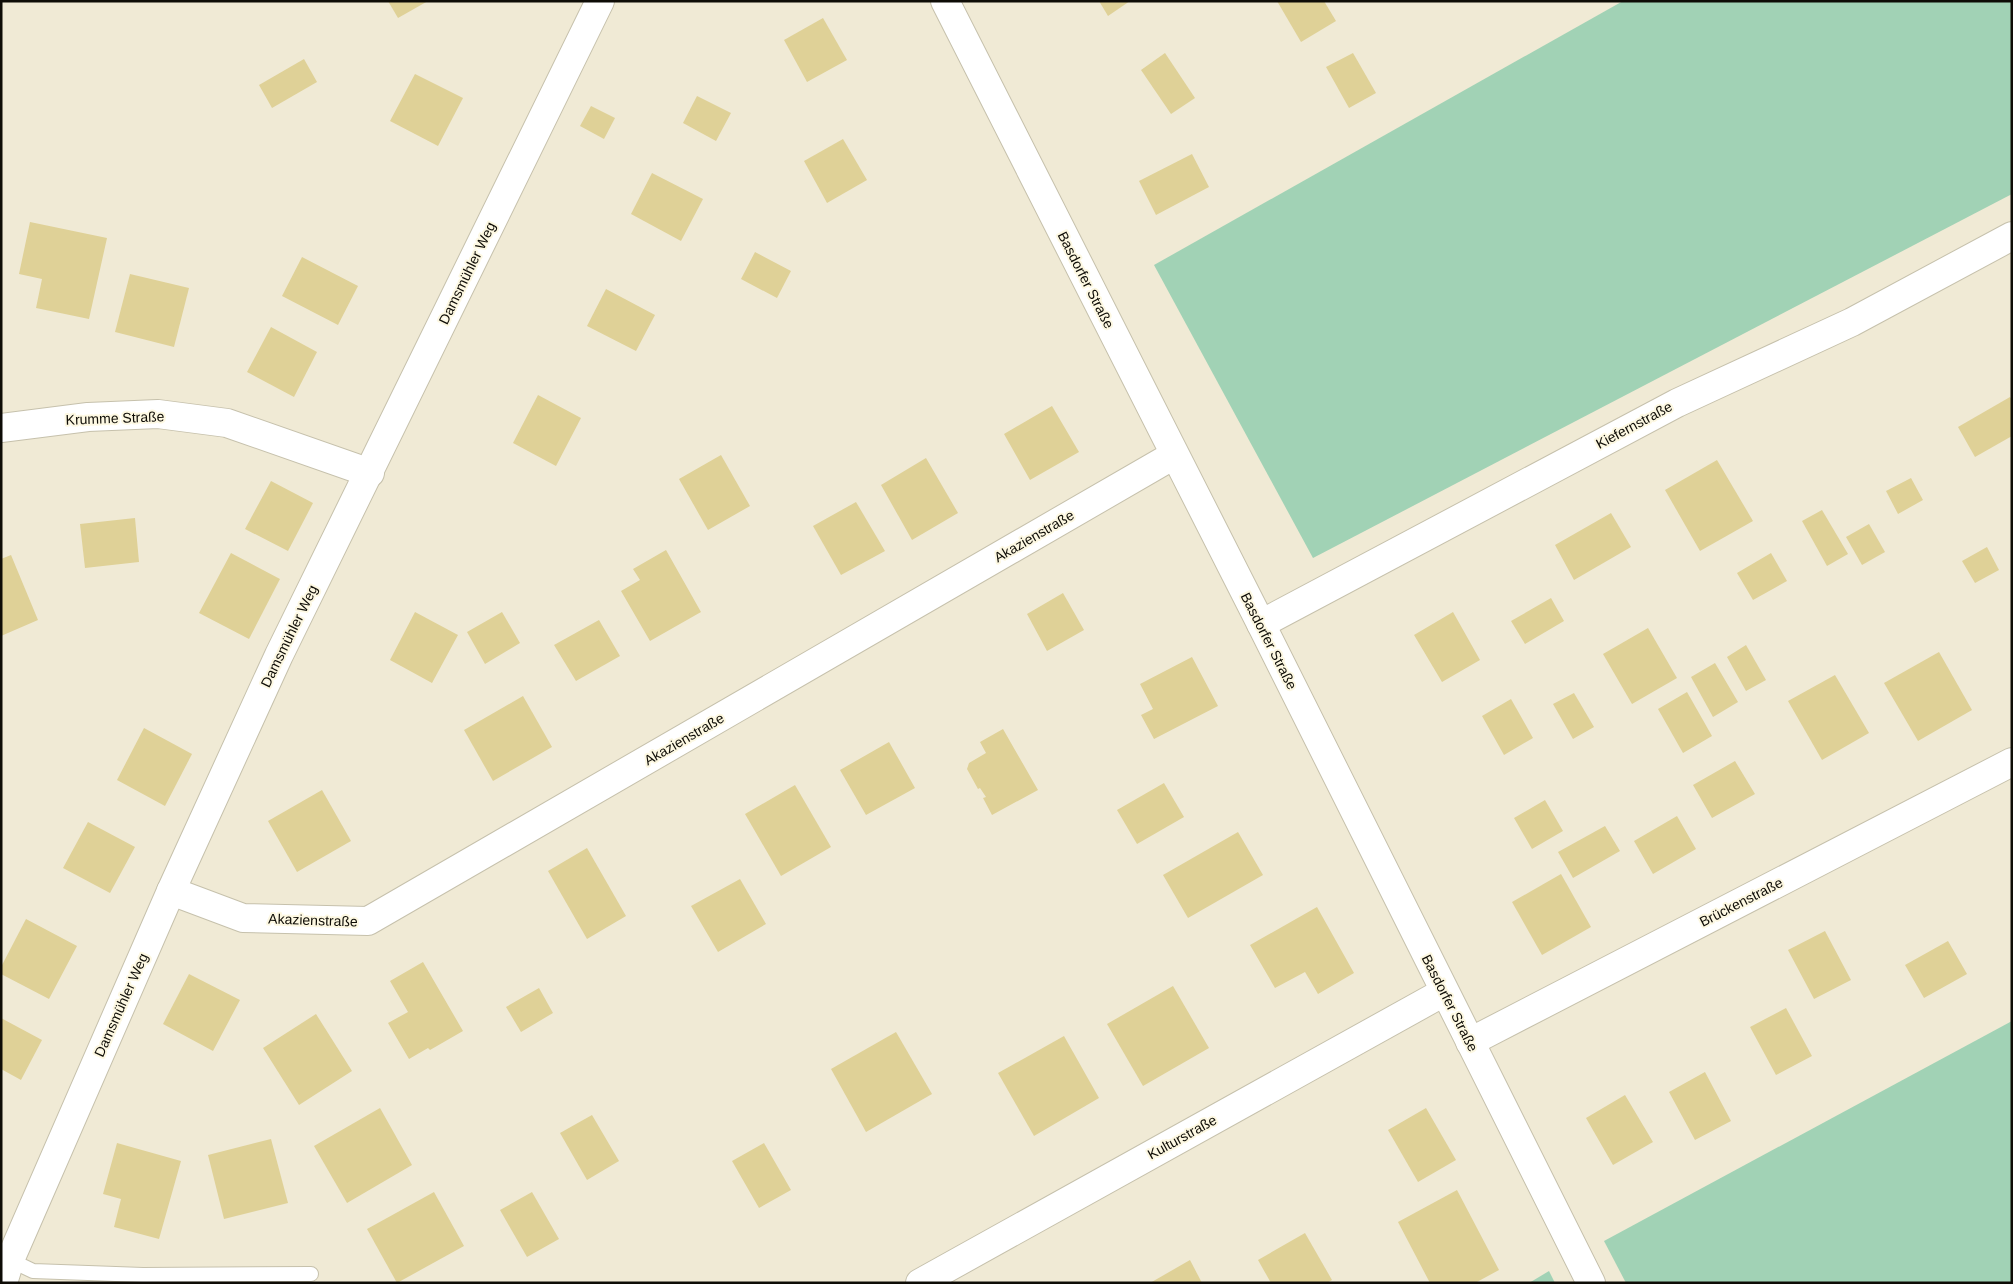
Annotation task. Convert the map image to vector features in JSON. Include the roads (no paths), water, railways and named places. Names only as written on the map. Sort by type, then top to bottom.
[{"type":"street","name":"Damsmühler Weg","points":[[5,1266],[171,891],[279,655],[600,1]]},
{"type":"street","name":"Basdorfer Straße","points":[[945,1],[1261,624],[1591,1283]]},
{"type":"street","name":"Kiefernstraße","points":[[1261,624],[1677,403],[1852,322],[2012,236]]},
{"type":"street","name":"Krumme Straße","points":[[1,428],[88,417],[158,414],[227,423],[370,473]]},
{"type":"street","name":"Akazienstraße","points":[[171,891],[243,918],[368,921],[1174,455]]},
{"type":"street","name":"Brückenstraße","points":[[1470,1042],[2012,762]]},
{"type":"street","name":"Kulturstraße","points":[[920,1283],[1444,992]]},
{"type":"lane","points":[[5,1266],[33,1271],[143,1275],[311,1274]]}]
